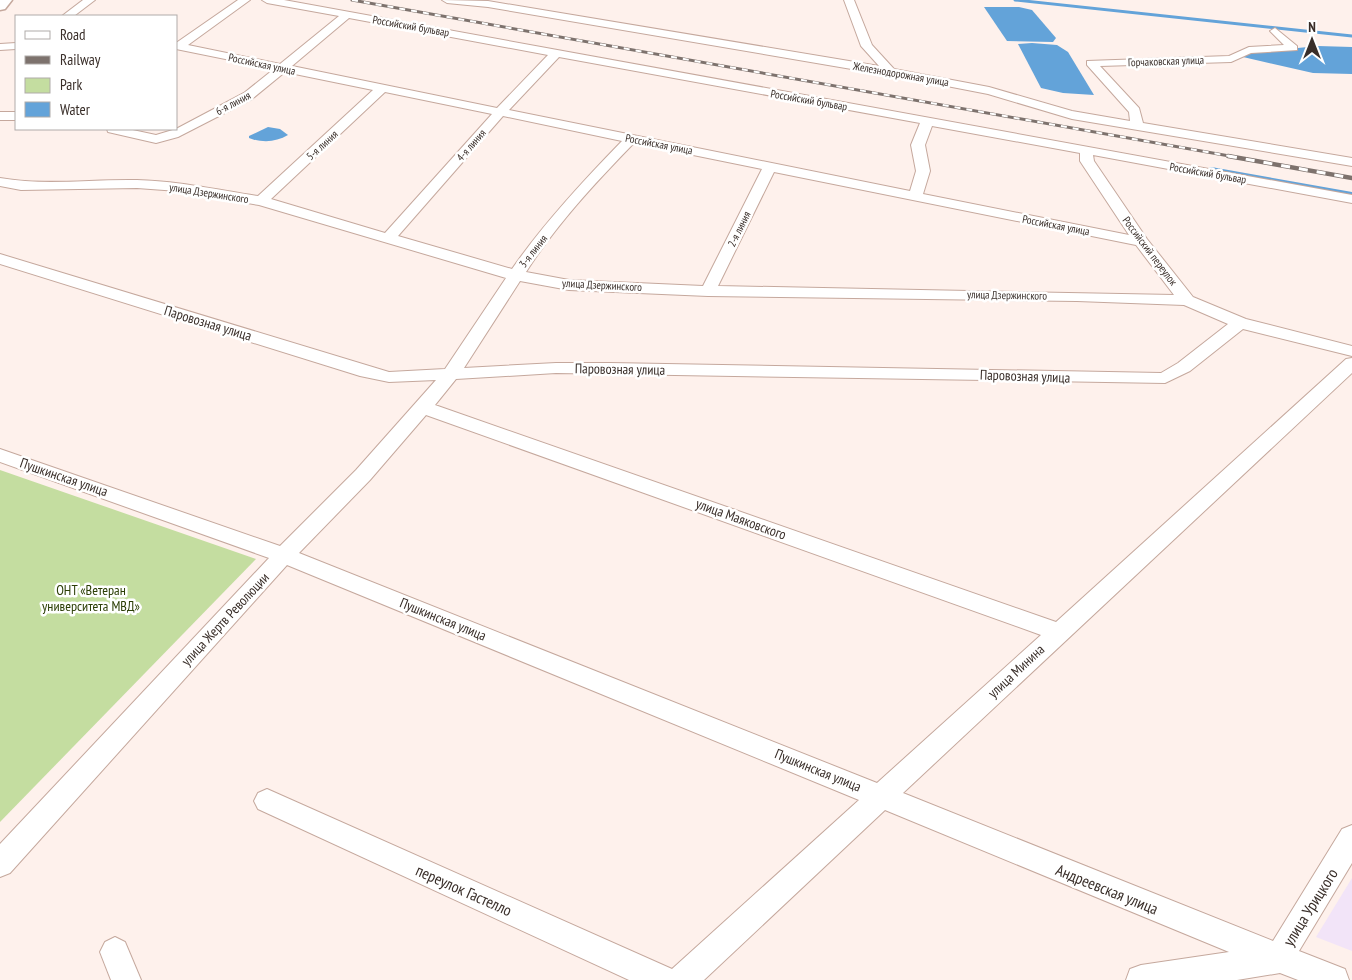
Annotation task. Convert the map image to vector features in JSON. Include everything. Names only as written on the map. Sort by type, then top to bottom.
[{"type":"main road","points":[[0,6],[6,0]]},
{"type":"street","points":[[68,15],[90,0]]},
{"type":"street","points":[[178,46],[245,0]]},
{"type":"street","name":"Российский бульвар","points":[[267,0],[1352,199]]},
{"type":"street","name":"Железнодорожная улица","points":[[447,0],[488,4],[890,71],[1005,94],[1048,110],[1352,162]]},
{"type":"street","points":[[849,0],[867,46],[890,71]]},
{"type":"street","name":"6-я линия","points":[[117,130],[156,139],[173,134],[248,96],[347,15]]},
{"type":"street","name":"Горчаковская улица","points":[[1137,124],[1134,111],[1091,63],[1230,58],[1249,50],[1293,48],[1275,31]]},
{"type":"street","points":[[0,47],[15,46]]},
{"type":"street","name":"Российская улица","points":[[178,46],[1141,242]]},
{"type":"street","name":"4-я линия","points":[[388,239],[500,112],[556,54]]},
{"type":"street","name":"5-я линия","points":[[261,201],[382,88]]},
{"type":"street","points":[[0,116],[15,116]]},
{"type":"street","points":[[915,197],[923,171],[918,145],[927,121]]},
{"type":"street","name":"3-я линия","points":[[450,375],[514,275],[532,251],[590,181],[631,139]]},
{"type":"street","name":"Российский переулок","points":[[1086,151],[1087,161],[1141,242],[1188,300],[1240,323],[1352,351]]},
{"type":"street","name":"2-я линия","points":[[708,291],[770,166]]},
{"type":"street","name":"улица Дзержинского","points":[[0,182],[21,186],[137,184],[178,186],[261,201],[514,275],[570,285],[708,291],[1188,300]]},
{"type":"street","name":"Паровозная улица","points":[[0,259],[366,372],[390,377],[556,368],[610,368],[1124,379],[1165,378],[1184,368],[1240,323]]},
{"type":"street","name":"улица Минина","points":[[682,980],[1352,364]]},
{"type":"street","name":"улица Жертв Революции","points":[[0,864],[284,555],[363,475],[450,375]]},
{"type":"street","name":"улица Маяковского","points":[[423,406],[1059,632]]},
{"type":"street","name":"Пушкинская улица","points":[[0,455],[284,555],[881,796]]},
{"type":"street","name":"Андреевская улица","points":[[881,796],[1278,959],[1334,980]]},
{"type":"street","name":"переулок Гастелло","points":[[267,801],[662,980]]},
{"type":"street","name":"улица Урицкого","points":[[1141,980],[1278,959],[1352,838]]},
{"type":"street","points":[[115,952],[126,980]]},
{"type":"shaded area","points":[[1352,878],[1352,951],[1316,937]]},
{"type":"green space","name":"ОНТ «Ветеран университета МВД»","points":[[0,470],[256,559],[0,822]]},
{"type":"water","points":[[984,7],[1019,7],[1032,10],[1056,38],[1053,42],[1007,41]]},
{"type":"water","points":[[1018,44],[1057,45],[1068,52],[1094,95],[1063,93],[1041,88]]},
{"type":"water","points":[[1318,46],[1352,47],[1352,74],[1313,73],[1243,57],[1248,53]]},
{"type":"water","points":[[268,127],[280,129],[288,135],[269,141],[249,138],[249,136]]},
{"type":"waterway","points":[[1015,0],[1352,36]]},
{"type":"waterway","points":[[1211,169],[1352,194]]},
{"type":"railway","points":[[352,0],[1235,157]]},
{"type":"railway","points":[[1228,156],[1352,178]]}]
